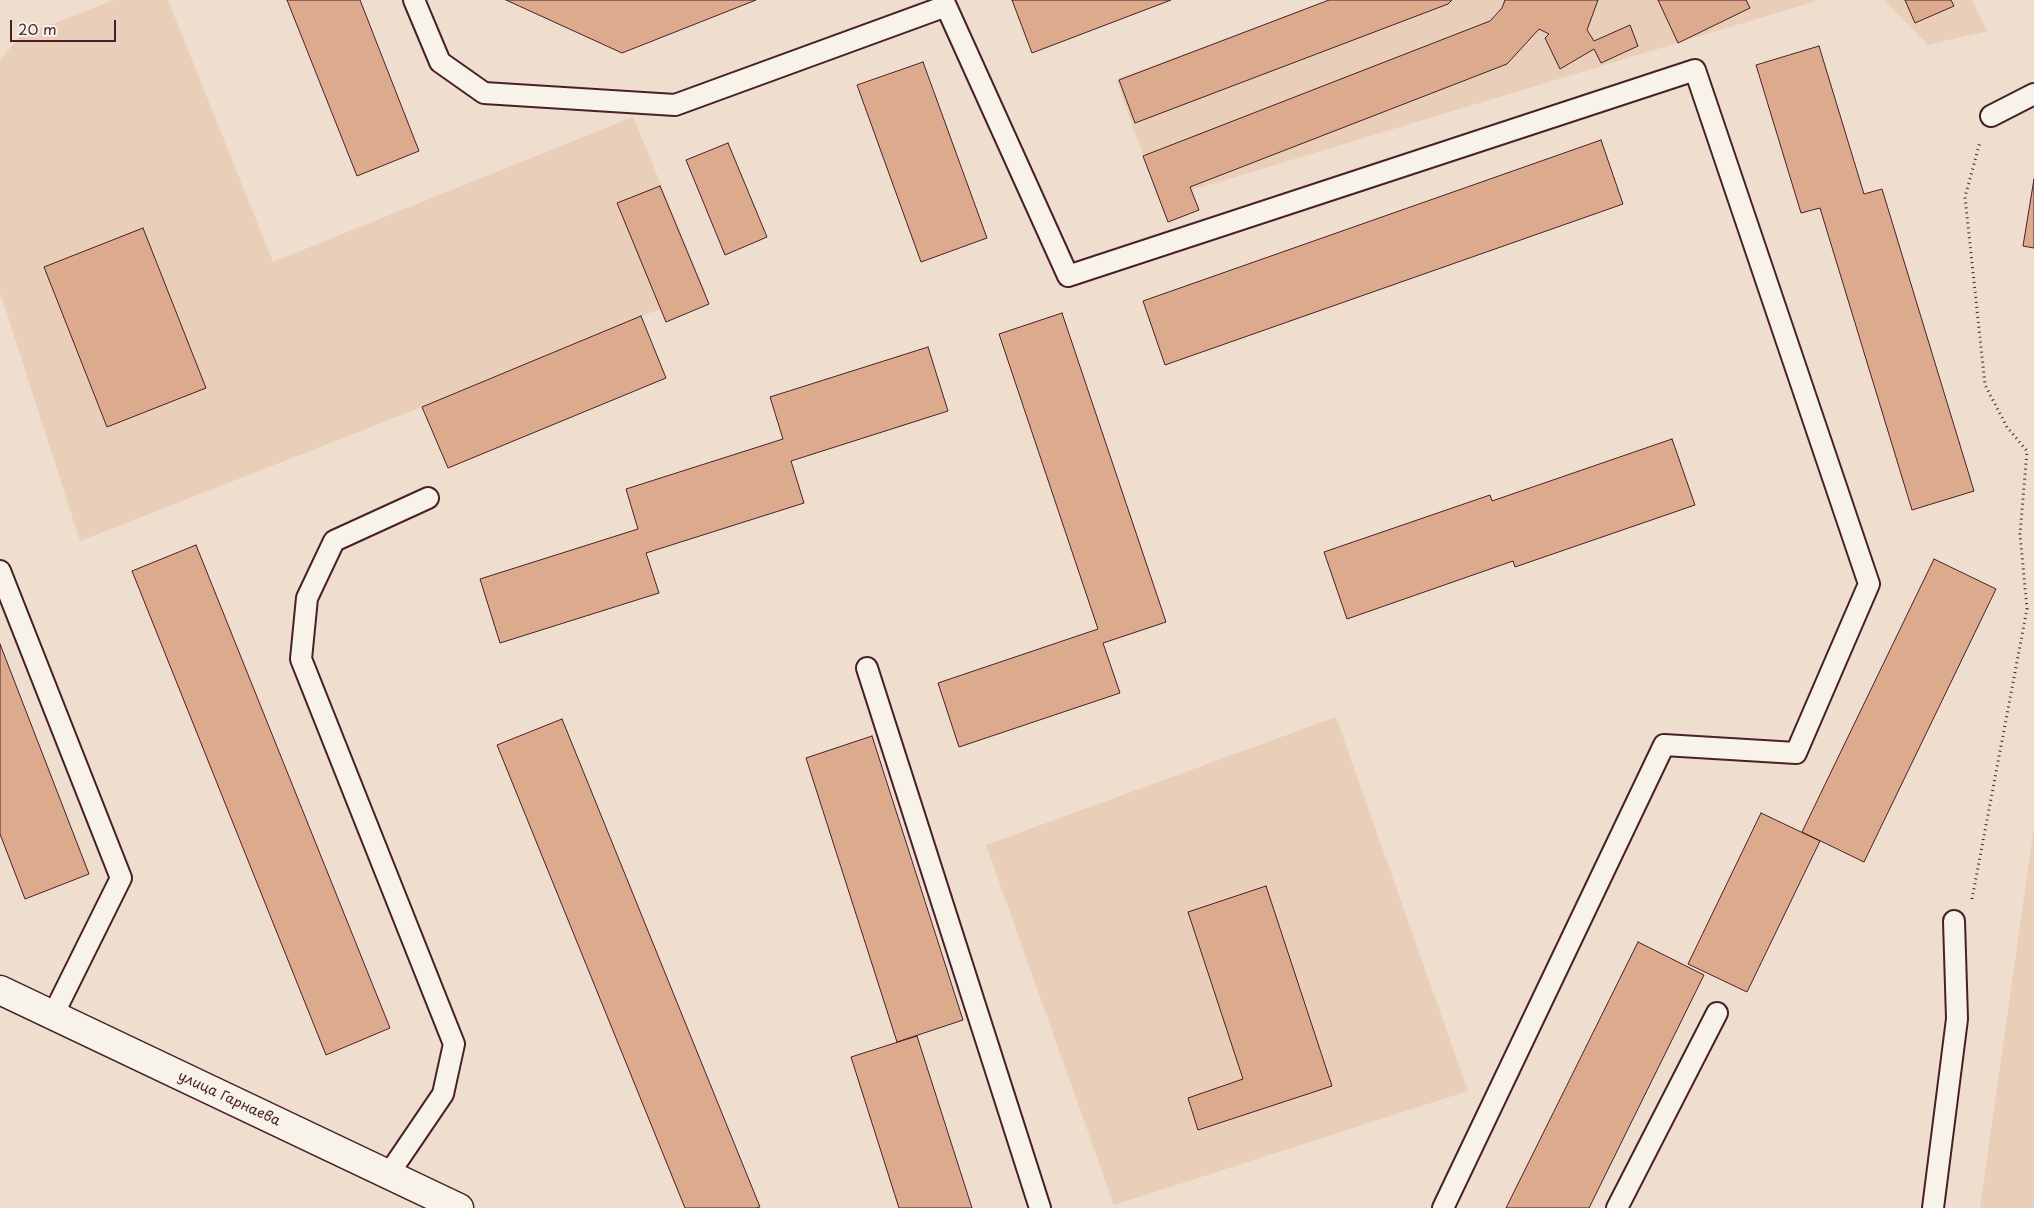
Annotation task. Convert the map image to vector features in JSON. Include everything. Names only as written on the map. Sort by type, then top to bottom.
[{"type":"street","name":"улица Гарнаева","points":[[0,990],[458,1208]]},
{"type":"lane","points":[[414,0],[440,62],[484,94],[675,105],[947,3],[1068,276],[1695,70],[1869,584],[1796,754],[1664,745],[1443,1208]]},
{"type":"lane","points":[[1991,116],[2034,94]]},
{"type":"lane","points":[[388,1175],[443,1094],[454,1044],[301,659],[307,598],[334,540],[428,498]]},
{"type":"lane","points":[[0,571],[120,878],[53,1015]]},
{"type":"lane","points":[[867,668],[1040,1208]]},
{"type":"lane","points":[[1933,1208],[1957,1019],[1954,921]]},
{"type":"lane","points":[[1617,1208],[1717,1013]]},
{"type":"path","points":[[1972,901],[2027,609],[2020,534],[2027,451],[2007,427],[1985,385],[1965,197],[1978,147],[1991,116]]},
{"type":"shaded area","points":[[114,0],[168,0],[273,262],[633,117],[706,293],[641,316],[422,407],[80,541],[0,292],[0,61],[19,37]]},
{"type":"shaded area","points":[[1332,0],[1819,0],[1159,200],[1116,79]]},
{"type":"shaded area","points":[[1884,0],[1972,0],[1987,31],[1928,45]]},
{"type":"shaded area","points":[[1336,717],[1468,1091],[1114,1205],[986,845]]},
{"type":"shaded area","points":[[2034,827],[2034,1208],[1980,1208]]},
{"type":"building","points":[[287,0],[360,0],[419,151],[357,176]]},
{"type":"building","points":[[506,0],[756,0],[622,53]]},
{"type":"building","points":[[1012,0],[1171,0],[1032,53]]},
{"type":"building","points":[[1329,0],[1452,0],[1448,4],[1135,123],[1119,80]]},
{"type":"building","points":[[1505,0],[1598,0],[1587,30],[1594,41],[1630,25],[1638,46],[1601,63],[1594,49],[1560,69],[1545,38],[1549,34],[1539,29],[1507,64],[1190,187],[1199,210],[1168,222],[1143,156],[1490,21],[1502,8]]},
{"type":"building","points":[[1658,0],[1746,0],[1750,8],[1678,43]]},
{"type":"building","points":[[1905,0],[1951,0],[1954,6],[1915,23]]},
{"type":"building","points":[[1819,46],[1864,194],[1882,189],[1974,491],[1912,510],[1820,208],[1801,213],[1756,65]]},
{"type":"building","points":[[923,62],[987,238],[921,262],[857,85]]},
{"type":"building","points":[[1601,140],[1623,204],[1165,365],[1143,301]]},
{"type":"building","points":[[728,143],[767,237],[725,255],[686,160]]},
{"type":"building","points":[[2034,179],[2034,248],[2023,246]]},
{"type":"building","points":[[660,186],[709,304],[666,322],[617,203]]},
{"type":"building","points":[[143,228],[206,388],[107,427],[44,267]]},
{"type":"building","points":[[1062,313],[1166,622],[1103,643],[1120,693],[959,747],[938,683],[1098,629],[999,334]]},
{"type":"building","points":[[641,316],[666,378],[448,468],[422,407]]},
{"type":"building","points":[[928,347],[948,411],[791,461],[804,503],[646,553],[659,593],[500,643],[480,579],[638,529],[626,489],[783,439],[770,397]]},
{"type":"building","points":[[1672,439],[1695,505],[1515,567],[1513,561],[1347,619],[1324,552],[1490,495],[1492,501]]},
{"type":"building","points":[[196,545],[390,1028],[326,1055],[132,571]]},
{"type":"building","points":[[1934,559],[1996,589],[1864,862],[1802,832]]},
{"type":"building","points":[[0,644],[89,874],[25,899],[0,834]]},
{"type":"building","points":[[562,719],[760,1207],[685,1208],[497,745]]},
{"type":"building","points":[[872,736],[963,1020],[897,1042],[806,758]]},
{"type":"building","points":[[1761,813],[1820,841],[1747,992],[1688,964]]},
{"type":"building","points":[[1266,886],[1332,1086],[1198,1130],[1188,1098],[1243,1079],[1188,912]]},
{"type":"building","points":[[1638,942],[1704,975],[1589,1208],[1506,1208]]},
{"type":"building","points":[[917,1036],[972,1208],[899,1208],[851,1057]]}]
